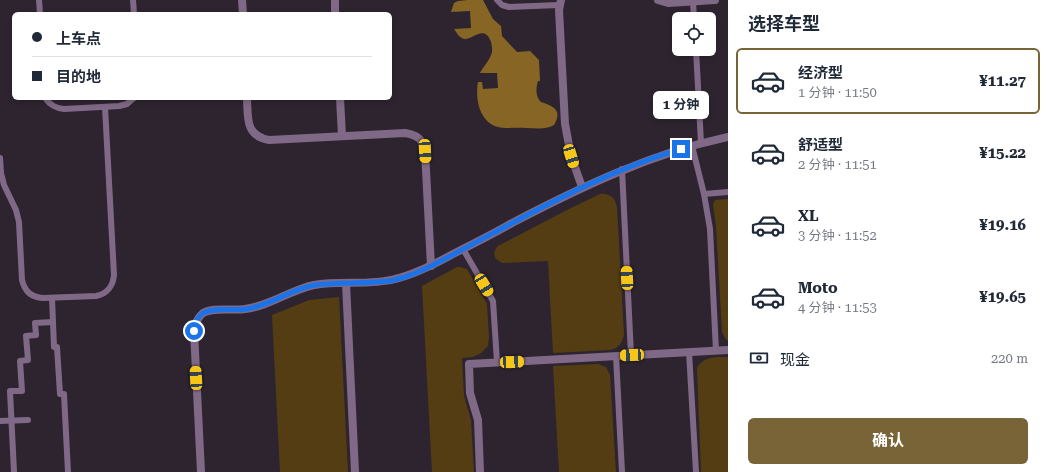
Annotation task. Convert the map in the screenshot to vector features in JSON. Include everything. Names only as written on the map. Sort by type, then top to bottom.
[{"type":"street","points":[[242,0],[243,12]]},
{"type":"street","points":[[335,0],[336,12]]},
{"type":"street","points":[[658,0],[665,2],[715,0]]},
{"type":"street","points":[[560,3],[565,124],[571,156],[582,187]]},
{"type":"street","points":[[247,100],[250,129],[261,139],[269,140],[405,133],[413,134],[419,138],[424,144],[425,151],[431,266]]},
{"type":"street","points":[[340,100],[342,136]]},
{"type":"street","points":[[201,472],[194,331],[198,317],[204,313],[212,311],[246,309],[263,305],[298,289],[315,285],[394,280],[407,276],[431,266],[582,187],[622,169],[651,158],[728,136]]},
{"type":"street","points":[[346,284],[356,472]]},
{"type":"street","points":[[480,472],[478,420],[470,393],[469,364],[728,350]]},
{"type":"lane","points":[[39,0],[40,12]]},
{"type":"lane","points":[[133,0],[134,12]]},
{"type":"lane","points":[[496,0],[502,5],[509,7],[560,3]]},
{"type":"lane","points":[[693,1],[694,12]]},
{"type":"lane","points":[[696,56],[701,143]]},
{"type":"lane","points":[[47,100],[56,108],[64,109],[119,106],[127,104],[132,100]]},
{"type":"lane","points":[[0,158],[1,173],[4,185],[16,210],[19,222],[22,280],[24,288],[29,294],[35,297],[52,298],[100,295],[109,290],[114,280],[105,107]]},
{"type":"lane","points":[[692,146],[704,194],[710,229],[716,351]]},
{"type":"lane","points":[[622,169],[632,355]]},
{"type":"lane","points":[[704,194],[728,192]]},
{"type":"lane","points":[[463,249],[493,301],[497,362]]},
{"type":"lane","points":[[52,298],[54,347],[58,347],[60,394],[64,394],[68,472]]},
{"type":"lane","points":[[14,472],[10,391],[22,391],[20,361],[28,360],[26,336],[36,335],[35,323],[53,322]]},
{"type":"lane","points":[[689,352],[696,472]]},
{"type":"lane","points":[[616,356],[622,472]]},
{"type":"lane","points":[[0,421],[28,420]]},
{"type":"shaded area","points":[[468,0],[483,0],[493,19],[501,26],[502,36],[517,52],[530,51],[539,60],[540,81],[538,81],[537,84],[537,95],[541,102],[553,107],[557,112],[557,120],[554,125],[548,128],[501,128],[486,120],[478,102],[477,88],[478,82],[482,82],[483,89],[498,88],[497,73],[480,73],[492,53],[492,45],[486,34],[482,33],[465,39],[460,36],[454,29],[471,28],[470,11],[451,12],[454,3]]},
{"type":"shaded area","points":[[600,194],[607,194],[612,197],[617,207],[624,335],[621,343],[610,350],[553,353],[548,261],[502,263],[496,259],[494,254],[498,246]]},
{"type":"shaded area","points":[[728,199],[728,341],[722,332],[716,226],[713,205],[715,200]]},
{"type":"shaded area","points":[[457,267],[467,269],[487,304],[489,337],[488,346],[481,353],[473,357],[462,358],[464,396],[471,420],[474,472],[432,472],[422,286]]},
{"type":"shaded area","points":[[339,297],[348,472],[280,472],[272,315],[309,300]]},
{"type":"shaded area","points":[[714,357],[728,357],[728,472],[701,472],[697,368],[706,359]]},
{"type":"shaded area","points":[[598,364],[606,367],[610,375],[616,472],[559,472],[553,366]]},
{"type":"route","points":[[194,331],[198,317],[204,313],[212,311],[246,309],[263,305],[298,289],[315,285],[382,282],[407,276],[431,266],[582,187],[635,164],[681,149]]}]
